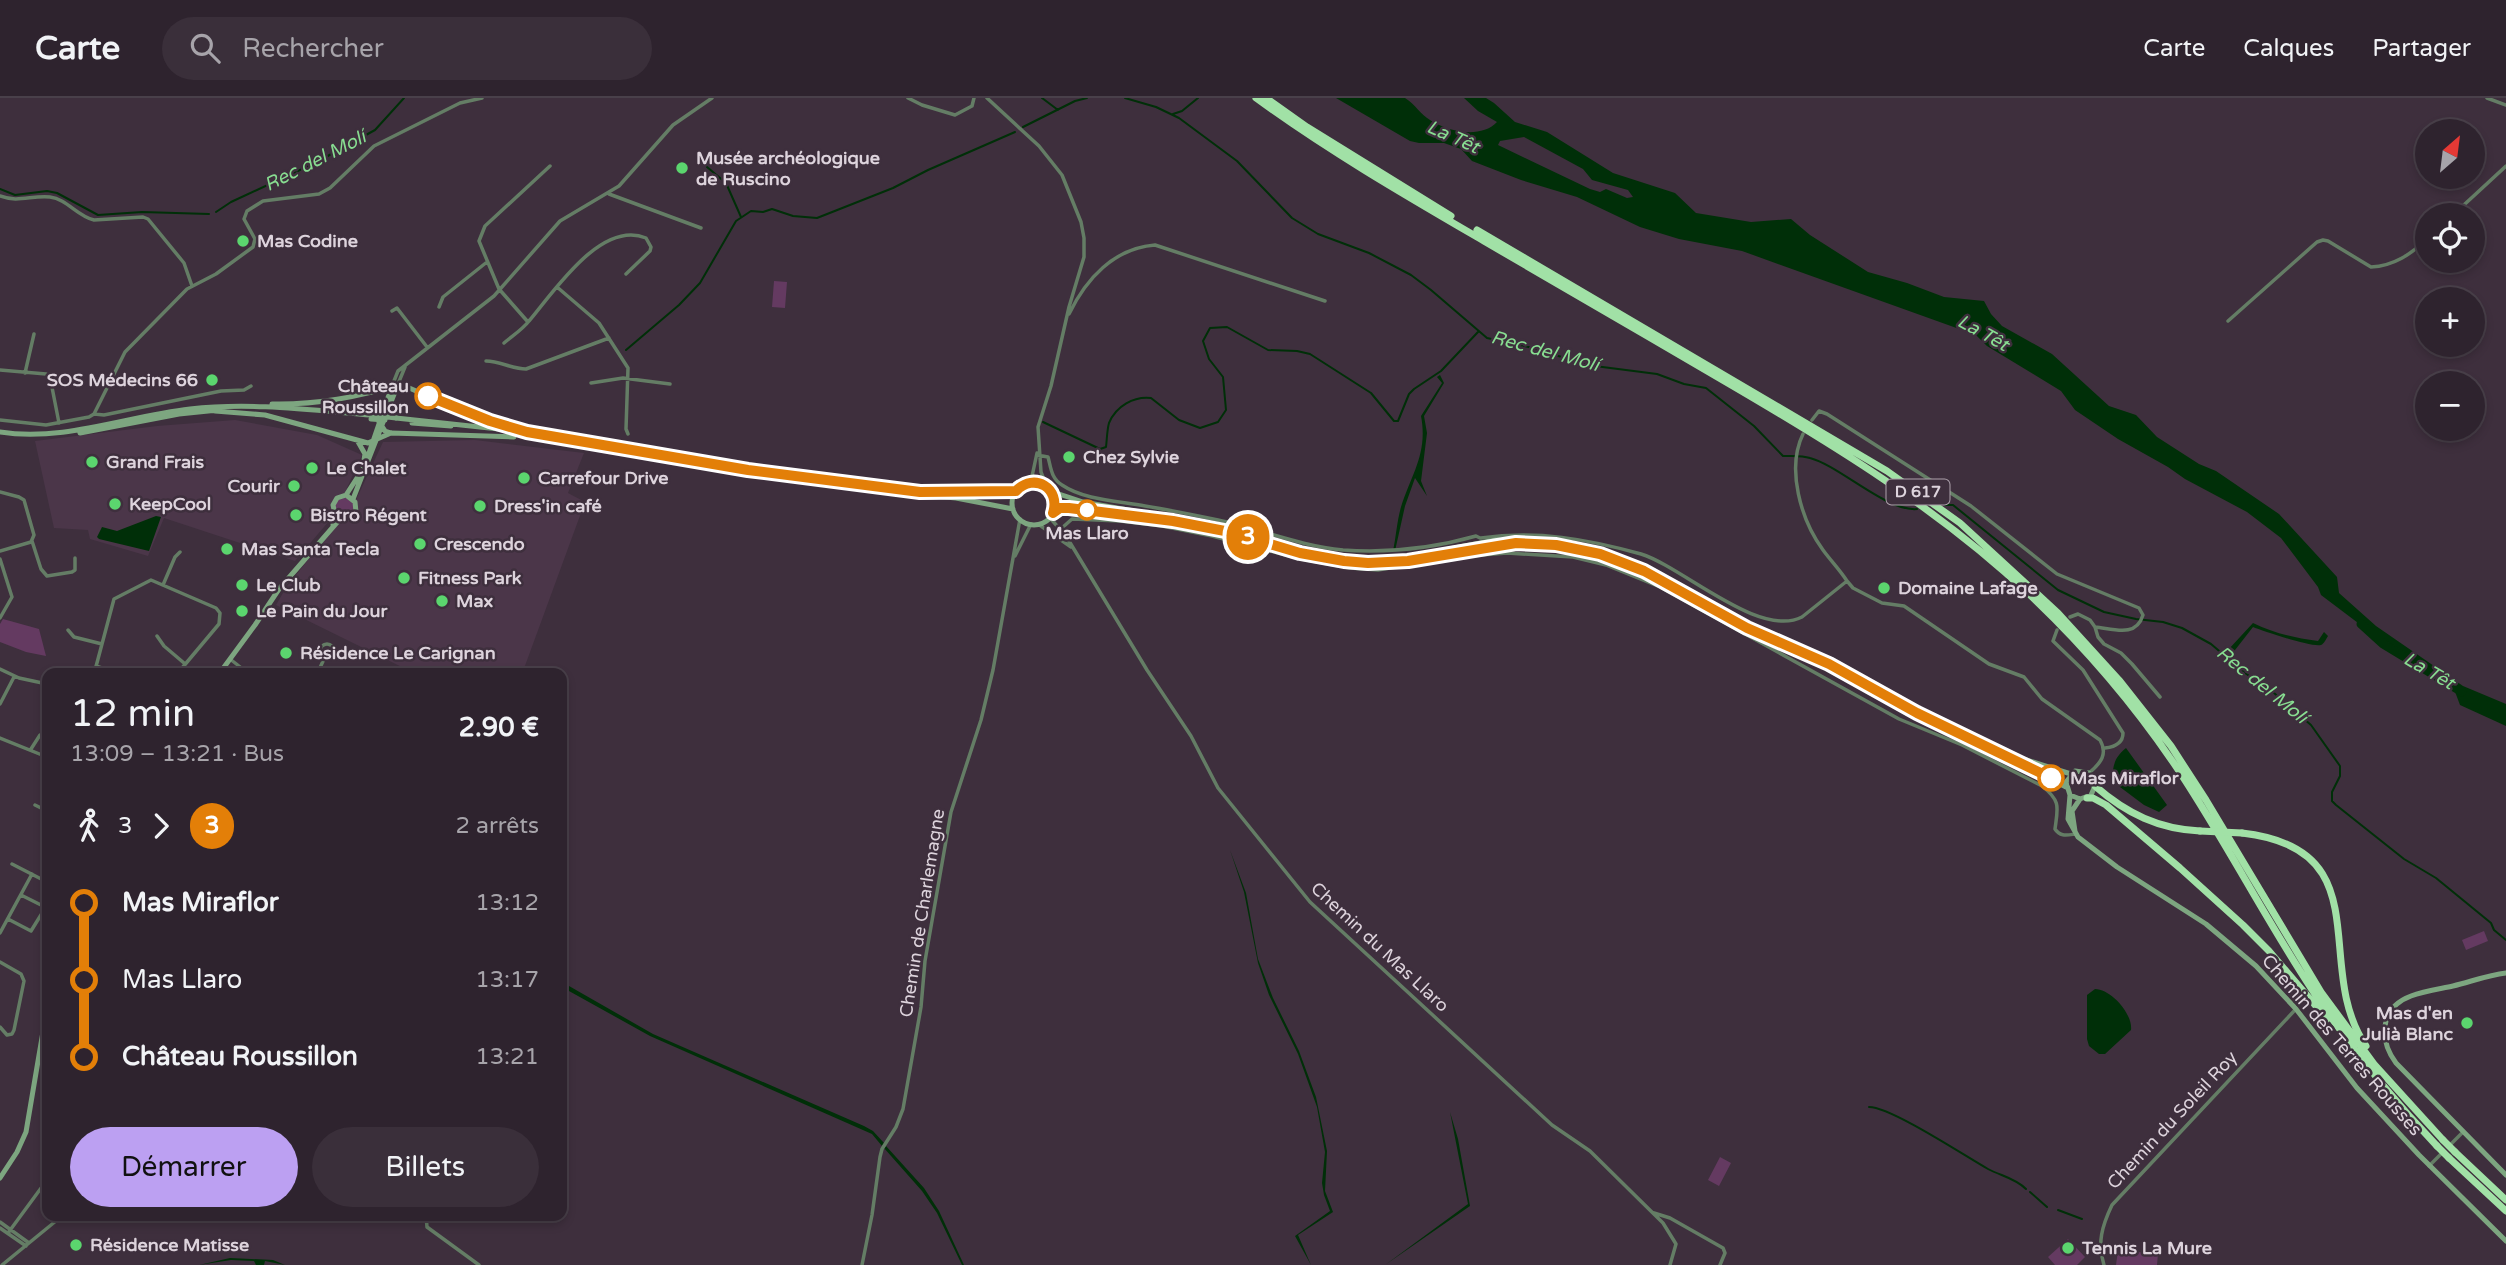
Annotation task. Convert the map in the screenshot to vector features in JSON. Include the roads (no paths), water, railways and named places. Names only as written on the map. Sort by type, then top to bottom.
[{"type":"highway","name":"D 617","points":[[1256,98],[1392,187],[1848,455],[1931,511],[1985,554],[2070,635],[2116,687],[2160,744],[2220,837],[2311,989],[2348,1042],[2395,1100],[2506,1212]]},
{"type":"highway","name":"D 617","points":[[1266,98],[1307,127],[1448,214],[1859,452],[1960,523],[2058,613],[2171,746],[2321,992],[2440,1143]]},
{"type":"highway","points":[[2095,786],[2154,823],[2179,830],[2270,837],[2304,852],[2320,870],[2331,892],[2338,917],[2344,986],[2353,1016],[2362,1040],[2390,1082]]},
{"type":"highway","points":[[2084,799],[2094,799],[2106,806],[2214,898],[2269,951],[2348,1042]]},
{"type":"highway","name":"D 617","points":[[2452,1155],[2506,1200]]},
{"type":"main road","points":[[381,425],[388,397],[395,385]]},
{"type":"main road","points":[[353,499],[390,405],[395,385]]},
{"type":"main road","points":[[0,434],[48,438],[207,409],[240,404],[302,403],[395,385],[527,432]]},
{"type":"main road","points":[[385,389],[390,405]]},
{"type":"main road","points":[[207,409],[240,406],[527,432],[748,470],[920,492],[1016,491]]},
{"type":"main road","points":[[207,409],[265,415],[358,440],[375,441],[391,433],[551,440]]},
{"type":"main road","points":[[395,419],[551,440],[749,474],[956,498],[1013,509]]},
{"type":"main road","points":[[381,425],[391,433]]},
{"type":"main road","points":[[358,440],[365,454],[363,467]]},
{"type":"main road","points":[[346,495],[357,505],[355,514],[347,519],[337,516],[332,507],[335,500],[346,495],[375,441]]},
{"type":"main road","points":[[1031,481],[1083,502],[1202,523],[1301,549],[1344,557],[1407,557],[1481,540],[1523,539],[1581,545],[1626,559],[1678,584],[1770,636],[1847,669],[1944,723],[2017,757],[2071,774],[2080,770],[2090,773],[2095,786],[2072,811],[2076,834],[2068,819],[2070,795],[2066,787],[1917,713],[1846,672],[1768,639],[1644,571],[1600,554],[1556,545],[1516,543],[1408,561],[1344,561],[1300,553],[1230,532],[1153,517],[1060,508],[1034,524],[1020,519],[1013,509],[1013,496],[1031,481]]},
{"type":"main road","points":[[1052,515],[1056,502],[1053,492]]},
{"type":"main road","points":[[223,668],[279,589],[337,516]]},
{"type":"main road","points":[[2066,787],[2071,774]]},
{"type":"main road","points":[[2070,795],[2084,799]]},
{"type":"main road","name":"Chemin des Terres Rousses","points":[[2076,834],[2093,850],[2228,941],[2256,966],[2296,1009],[2357,1088],[2429,1166],[2506,1241]]},
{"type":"main road","points":[[2506,973],[2410,997],[2392,1010],[2384,1027],[2386,1047],[2396,1063],[2506,1175]]},
{"type":"main road","points":[[0,1178],[26,1132],[42,1038]]},
{"type":"street","points":[[0,421],[30,425],[59,423],[94,414],[102,403],[125,352],[192,286],[216,274],[253,247],[255,239],[244,219],[247,211],[263,201],[319,194],[330,188],[374,146],[460,103],[482,98]]},
{"type":"street","points":[[395,385],[403,368],[415,356],[494,296],[561,221],[609,194],[673,125],[712,98]]},
{"type":"street","points":[[908,98],[922,106],[956,115],[972,106],[974,98]]},
{"type":"street","points":[[987,98],[1050,158],[1062,174],[1081,222],[1084,238],[1084,257],[1038,427],[1038,455],[1046,485]]},
{"type":"street","points":[[2487,98],[2506,105]]},
{"type":"street","points":[[528,322],[499,289],[479,241],[485,226],[550,166]]},
{"type":"street","points":[[2466,203],[2506,166]]},
{"type":"street","points":[[609,194],[701,228]]},
{"type":"street","points":[[0,196],[10,200],[49,197],[61,200],[94,220],[148,219],[184,263],[192,286]]},
{"type":"street","points":[[504,343],[528,322],[577,265],[599,247],[616,237],[628,234],[646,239],[652,247],[650,251],[626,274]]},
{"type":"street","points":[[2228,321],[2317,242],[2328,241],[2371,267],[2406,257],[2415,249]]},
{"type":"street","points":[[1066,319],[1091,276],[1116,258],[1141,246],[1155,245],[1325,301]]},
{"type":"street","points":[[439,307],[443,297],[487,262]]},
{"type":"street","points":[[557,286],[593,316],[628,369],[628,434]]},
{"type":"street","points":[[392,312],[397,308],[428,347]]},
{"type":"street","points":[[24,373],[34,334]]},
{"type":"street","points":[[486,361],[526,369],[609,338]]},
{"type":"street","points":[[0,370],[46,374],[50,377],[59,423]]},
{"type":"street","points":[[592,383],[629,379],[670,384]]},
{"type":"street","points":[[94,414],[104,415],[221,391],[244,390],[251,386]]},
{"type":"street","points":[[1812,420],[1819,411],[1827,414],[1971,506],[2049,569],[2084,587],[2139,608],[2143,617],[2135,629],[2095,627]]},
{"type":"street","points":[[1803,434],[1797,447],[1795,463],[1803,510],[1823,550],[1847,581],[1853,588],[1882,603],[1904,607],[1989,664],[2024,677],[2042,699],[2100,740],[2104,748],[2103,757],[2090,773]]},
{"type":"street","points":[[1031,481],[1038,455]]},
{"type":"street","points":[[1038,455],[1048,457],[1051,472],[1061,485],[1093,497],[1221,521],[1271,536],[1341,550],[1439,545],[1476,536],[1481,540],[1529,533],[1557,536],[1643,555],[1675,570],[1745,611],[1781,621],[1793,621],[1801,617],[1847,581]]},
{"type":"street","points":[[0,492],[24,500],[34,535],[32,541],[41,569],[47,576],[72,572],[75,570],[75,558]]},
{"type":"street","name":"Chemin du Mas Llaro","points":[[1052,515],[1147,670],[1191,736],[1218,788],[1310,902],[1552,1125],[1590,1151],[1663,1223],[1676,1244],[1670,1265]]},
{"type":"street","name":"Chemin de Charlemagne","points":[[862,1265],[882,1149],[896,1127],[903,1109],[951,812],[981,720],[993,670],[1020,519]]},
{"type":"street","points":[[1054,535],[1072,519],[1120,521],[1202,534],[1312,561],[1378,570],[1507,552],[1590,559],[1660,587],[1899,719],[1962,745],[2042,786],[2057,802],[2055,829],[2064,836],[2076,834]]},
{"type":"street","points":[[1034,524],[1074,549]]},
{"type":"street","name":"Chemin de Charlemagne","points":[[1013,565],[1018,547],[1034,524]]},
{"type":"street","points":[[0,551],[32,541]]},
{"type":"street","points":[[163,585],[175,557],[180,552]]},
{"type":"street","points":[[0,559],[12,597],[0,618]]},
{"type":"street","points":[[102,668],[96,666],[114,599],[148,580],[220,612],[219,624],[181,668]]},
{"type":"street","points":[[2070,617],[2084,615],[2095,627],[2104,644],[2121,653],[2160,697]]},
{"type":"street","points":[[68,630],[74,637],[102,644]]},
{"type":"street","points":[[2057,630],[2053,641],[2083,670],[2123,733],[2119,744],[2104,748]]},
{"type":"street","points":[[157,636],[164,646],[184,663]]},
{"type":"street","points":[[330,644],[334,653],[331,657],[324,657],[321,648],[330,644]]},
{"type":"street","points":[[319,668],[324,657]]},
{"type":"street","points":[[230,659],[241,668]]},
{"type":"street","points":[[0,669],[14,677],[42,683]]},
{"type":"street","points":[[0,704],[14,677]]},
{"type":"street","points":[[31,749],[40,735]]},
{"type":"street","points":[[0,738],[42,754]]},
{"type":"street","points":[[35,805],[42,808]]},
{"type":"street","points":[[12,864],[42,879]]},
{"type":"street","points":[[0,933],[32,874]]},
{"type":"street","points":[[21,895],[42,906]]},
{"type":"street","points":[[8,919],[31,930],[42,913]]},
{"type":"street","points":[[0,962],[23,976],[24,981],[12,1034],[7,1035],[0,1027]]},
{"type":"street","name":"Chemin du Soleil Roy","points":[[2104,1265],[2099,1244],[2103,1224],[2112,1206],[2296,1009]]},
{"type":"street","points":[[2429,1166],[2463,1132]]},
{"type":"street","points":[[9,1232],[42,1187]]},
{"type":"street","name":"Chemin du Mas Llaro","points":[[1652,1213],[1670,1218],[1723,1248],[1725,1253],[1720,1265]]},
{"type":"street","points":[[2,1265],[56,1221]]},
{"type":"street","points":[[426,1221],[427,1227],[479,1265]]},
{"type":"street","points":[[0,1227],[27,1245]]},
{"type":"water","points":[[1336,98],[1405,98],[1437,124],[1464,132],[1474,132],[1482,131],[1497,122],[1478,111],[1464,98],[1486,98],[1515,122],[1547,132],[1613,173],[1675,193],[1696,213],[1751,222],[1791,219],[1810,235],[1868,272],[1944,297],[1984,301],[2002,326],[2052,354],[2109,406],[2136,415],[2157,437],[2199,464],[2216,471],[2279,514],[2337,577],[2339,593],[2376,626],[2463,686],[2506,704],[2506,726],[2460,705],[2451,681],[2366,629],[2321,595],[2318,587],[2281,538],[2247,512],[2118,439],[2075,410],[2061,391],[1987,346],[1976,335],[1742,251],[1679,239],[1640,227],[1577,197],[1472,161],[1461,149],[1444,143],[1410,141]],"holes":[[[1524,137],[1583,169],[1592,180],[1628,190],[1633,197],[1627,198],[1606,189],[1600,192],[1590,189],[1498,145],[1500,141]]]},
{"type":"water","points":[[1440,375],[1444,383],[1424,416],[1427,433],[1421,481],[1427,496],[1415,478],[1393,551],[1401,507],[1421,452],[1421,416],[1442,383],[1437,377]]},
{"type":"water","points":[[156,516],[161,517],[149,551],[97,537],[102,527],[117,531]]},
{"type":"water","points":[[2253,623],[2276,632],[2318,641],[2324,632],[2328,636],[2322,644],[2316,645],[2253,627],[2228,659],[2228,650]]},
{"type":"water","points":[[2126,748],[2167,805],[2159,812],[2144,805],[2112,781],[2115,762]]},
{"type":"water","points":[[1230,850],[1246,893],[1258,959],[1273,998],[1299,1051],[1316,1097],[1327,1151],[1325,1191],[1333,1212],[1298,1235],[1311,1265],[1295,1236],[1330,1211],[1322,1183],[1325,1152],[1317,1107],[1298,1054],[1269,995],[1258,963],[1244,892]]},
{"type":"water","points":[[567,985],[653,1034],[864,1126],[884,1143],[882,1146],[872,1134],[650,1036],[569,991]]},
{"type":"water","points":[[2095,989],[2114,998],[2125,1010],[2131,1024],[2131,1030],[2105,1054],[2099,1054],[2089,1046],[2087,1039],[2087,995]]},
{"type":"water","points":[[1450,1112],[1458,1139],[1470,1206],[1385,1265],[1468,1204]]},
{"type":"water","points":[[886,1146],[924,1188],[939,1211],[964,1265],[937,1213],[922,1191],[884,1148]]},
{"type":"water","points":[[230,1258],[273,1260],[285,1265],[265,1261],[264,1265],[256,1265],[254,1261],[231,1260],[199,1265]]},
{"type":"waterway","name":"Rec del Molí","points":[[216,212],[375,130],[404,98]]},
{"type":"waterway","name":"Rec del Molí","points":[[1042,98],[1058,110]]},
{"type":"waterway","name":"Rec del Molí","points":[[1023,127],[1075,101],[1087,98]]},
{"type":"waterway","name":"Rec del Molí","points":[[1125,98],[1156,107],[1179,118],[1237,161],[1292,218],[1318,234],[1369,253],[1411,275],[1487,338],[1533,348],[1587,365],[1657,374],[1684,384],[1706,388],[1754,426],[1783,456],[1810,458],[1892,503],[1917,509]]},
{"type":"waterway","points":[[1173,114],[1182,111],[1198,98]]},
{"type":"waterway","points":[[626,350],[679,305],[700,283],[736,221],[751,211],[763,212],[772,209],[793,216],[817,218],[893,188],[1015,132]]},
{"type":"waterway","points":[[707,167],[726,183],[741,217]]},
{"type":"waterway","name":"Rec del Molí","points":[[0,189],[15,195],[47,191],[57,193],[98,215],[142,212],[209,214]]},
{"type":"waterway","points":[[1043,422],[1100,449],[1106,447],[1112,417],[1126,403],[1138,399],[1151,398],[1179,420],[1200,428],[1218,422],[1226,410],[1223,377],[1209,359],[1203,341],[1210,328],[1227,327],[1268,350],[1310,354],[1371,393],[1394,421],[1398,421],[1409,394],[1441,371],[1478,332]]},
{"type":"waterway","name":"Rec del Molí","points":[[1945,505],[1953,505],[2058,590],[2104,612],[2163,622],[2182,628],[2211,644],[2311,725],[2340,766],[2340,776],[2332,792],[2332,801],[2404,859],[2436,878],[2491,923],[2494,930],[2506,940]]},
{"type":"waterway","name":"La Têt","points":[[2361,624],[2383,644],[2462,692]]},
{"type":"waterway","points":[[1869,1107],[1910,1123],[2026,1189]]},
{"type":"waterway","points":[[2030,1192],[2047,1207]]},
{"type":"waterway","points":[[2058,1210],[2082,1219]]},
{"type":"place","name":"Musée archéologique de Ruscino","points":[[682,168]]},
{"type":"place","name":"Mas Codine","points":[[243,241]]},
{"type":"place","name":"SOS Médecins 66","points":[[212,380]]},
{"type":"place","name":"Château Roussillon","points":[[428,396]]},
{"type":"place","name":"Chez Sylvie","points":[[1069,457]]},
{"type":"place","name":"Grand Frais","points":[[92,462]]},
{"type":"place","name":"Le Chalet","points":[[312,468]]},
{"type":"place","name":"Carrefour Drive","points":[[524,478]]},
{"type":"place","name":"Courir","points":[[294,486]]},
{"type":"place","name":"KeepCool","points":[[115,504]]},
{"type":"place","name":"Dress'in café","points":[[480,506]]},
{"type":"place","name":"Mas Llaro","points":[[1087,510]]},
{"type":"place","name":"Bistro Régent","points":[[296,515]]},
{"type":"place","name":"Crescendo","points":[[420,544]]},
{"type":"place","name":"Mas Santa Tecla","points":[[227,549]]},
{"type":"place","name":"Fitness Park","points":[[404,578]]},
{"type":"place","name":"Le Club","points":[[242,585]]},
{"type":"place","name":"Domaine Lafage","points":[[1884,588]]},
{"type":"place","name":"Max","points":[[442,601]]},
{"type":"place","name":"Le Pain du Jour","points":[[242,611]]},
{"type":"place","name":"Résidence Le Carignan","points":[[286,653]]},
{"type":"place","name":"Mas Miraflor","points":[[2051,778]]},
{"type":"place","name":"Mas d'en Julià Blanc","points":[[2467,1023]]},
{"type":"place","name":"Résidence Matisse","points":[[76,1245]]},
{"type":"place","name":"Tennis La Mure","points":[[2068,1248]]}]
